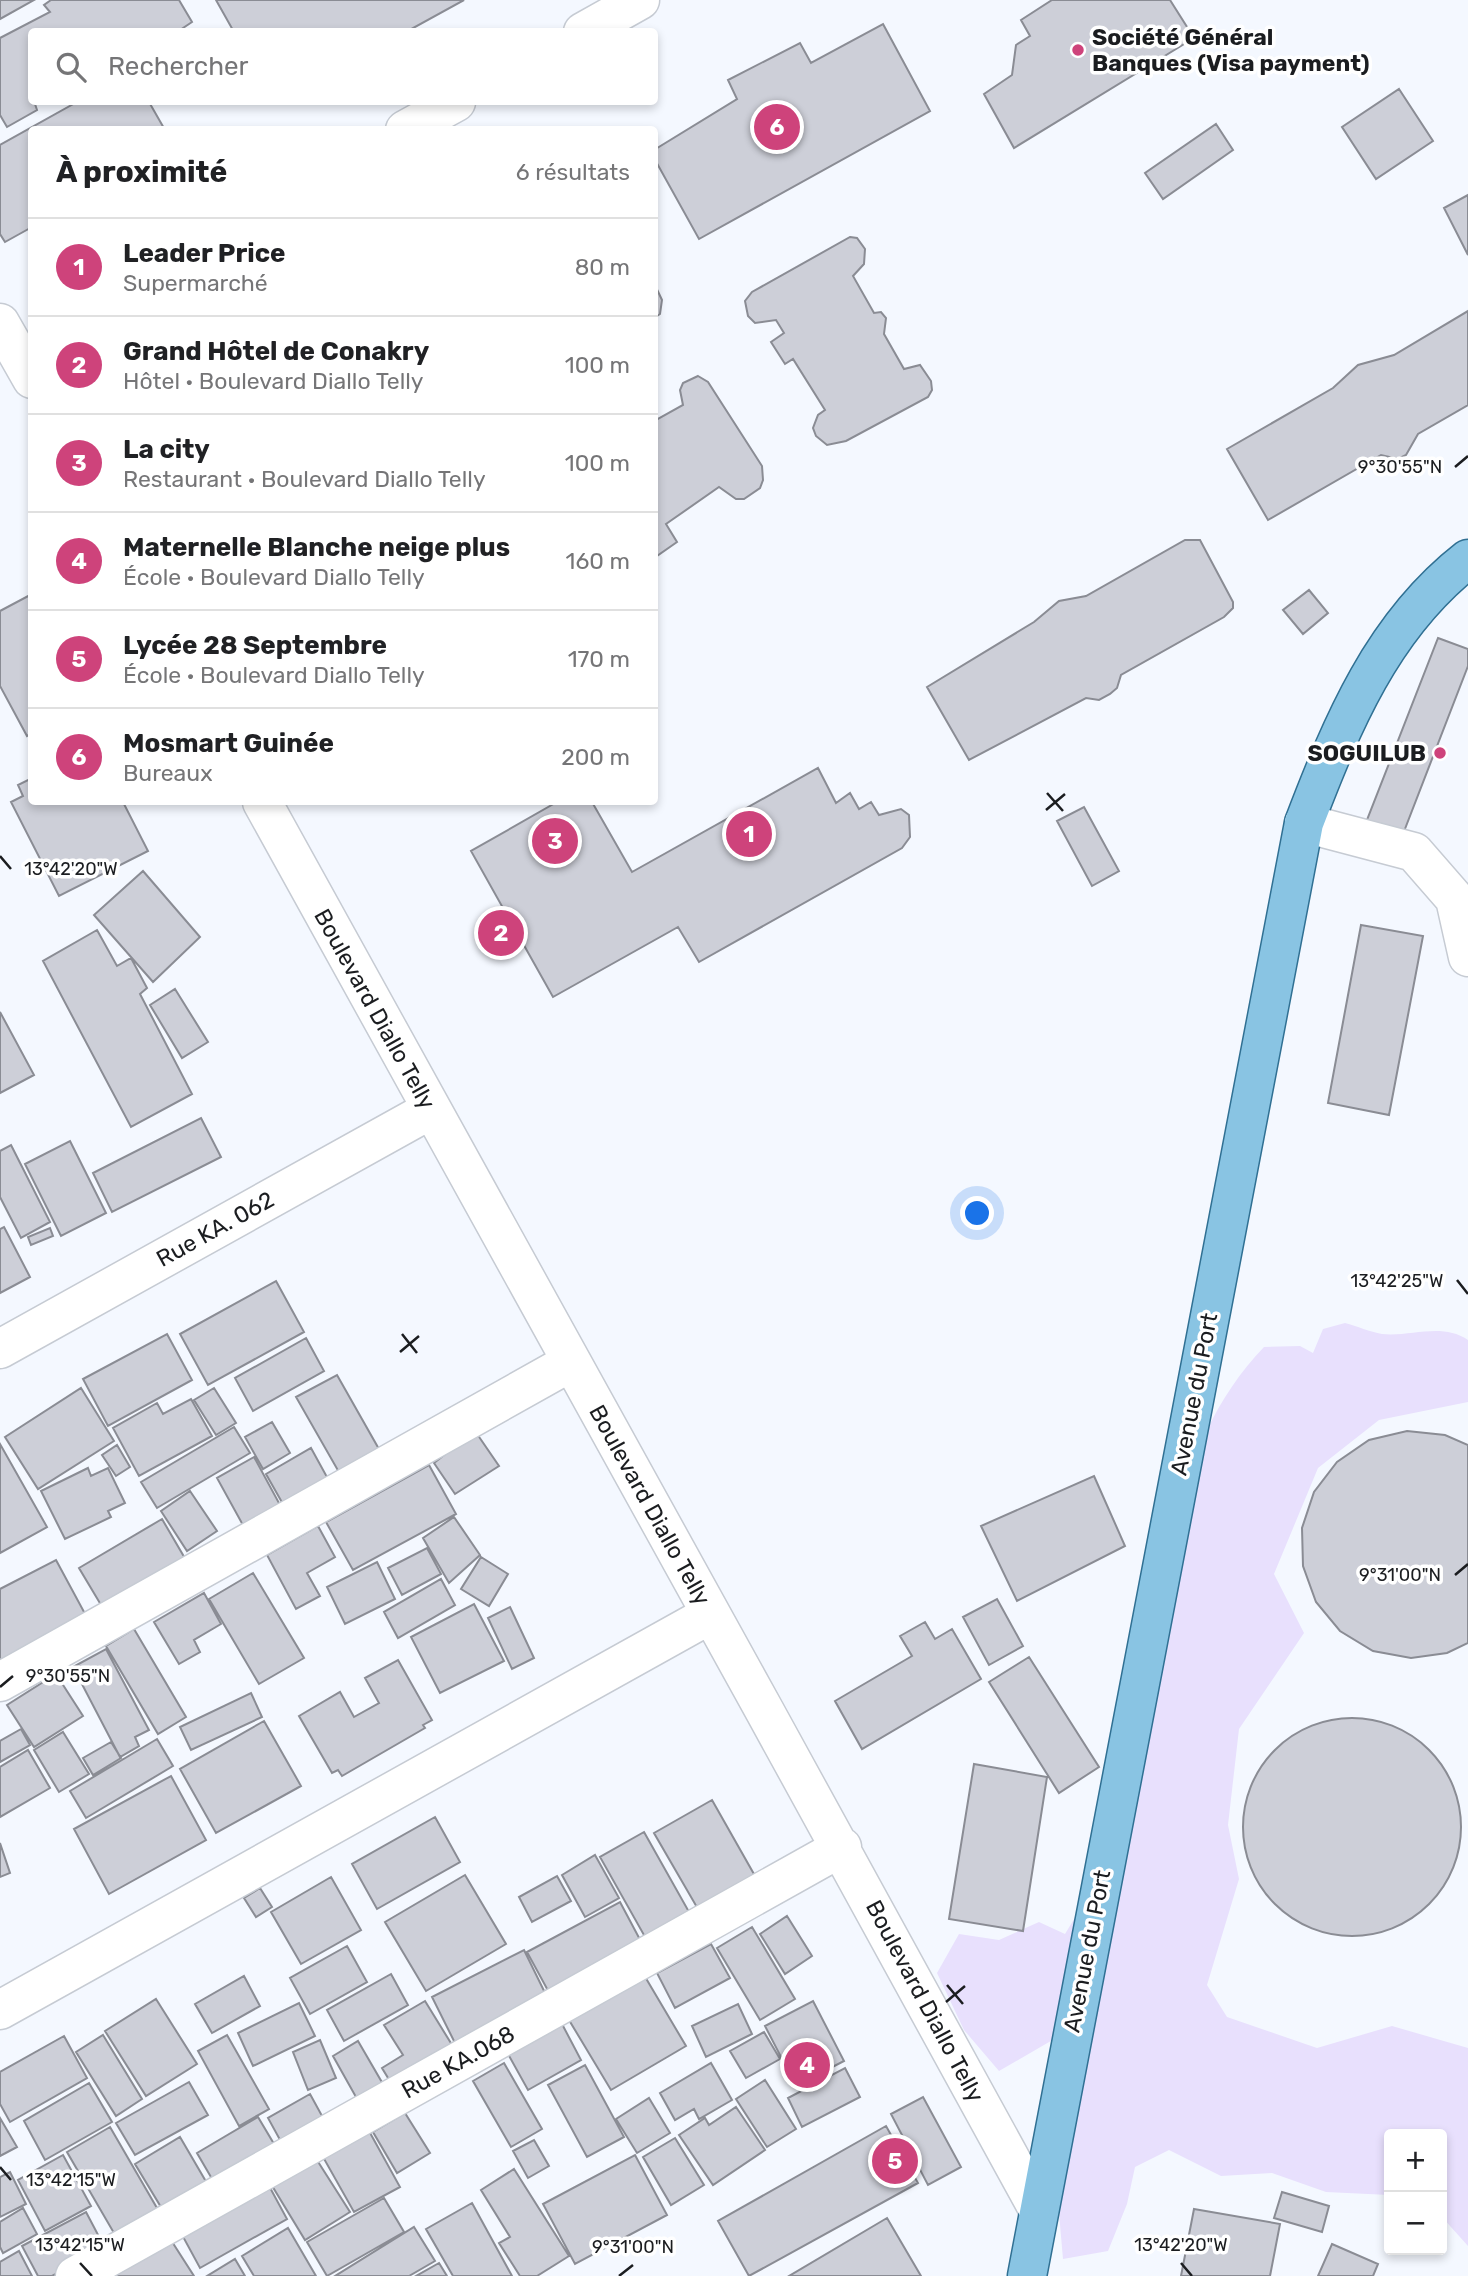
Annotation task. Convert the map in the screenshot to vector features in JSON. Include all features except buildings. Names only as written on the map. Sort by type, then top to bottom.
[{"type":"main road","name":"Avenue du Port","points":[[1027,2276],[1304,823],[1324,771],[1373,665],[1436,584],[1468,559]]},
{"type":"street","points":[[590,28],[640,0]]},
{"type":"street","points":[[412,126],[451,105]]},
{"type":"street","points":[[11,340],[28,372]]},
{"type":"street","name":"Boulevard Diallo Telly","points":[[264,805],[430,1110],[842,1847],[1038,2209]]},
{"type":"street","points":[[1304,823],[1415,852],[1462,895],[1468,957]]},
{"type":"street","name":"Rue KA. 062","points":[[0,1349],[430,1110]]},
{"type":"street","points":[[0,1682],[571,1362]]},
{"type":"street","points":[[0,2010],[711,1614]]},
{"type":"street","name":"Rue KA.068","points":[[75,2276],[842,1847]]},
{"type":"shaded area","points":[[1345,1323],[1382,1334],[1437,1331],[1448,1332],[1468,1340],[1468,1402],[1379,1420],[1318,1468],[1274,1574],[1304,1633],[1239,1729],[1228,1825],[1239,1879],[1207,1985],[1227,2017],[1317,2048],[1392,2026],[1468,2048],[1468,2246],[1447,2223],[1447,2129],[1384,2129],[1384,2195],[1326,2192],[1272,2173],[1221,2176],[1169,2150],[1135,2167],[1127,2204],[1108,2251],[1063,2259],[1047,2076],[1056,2038],[999,2071],[964,2030],[937,1973],[959,1934],[999,1940],[1039,1922],[1065,1934],[1088,1896],[1169,1537],[1196,1455],[1214,1416],[1236,1380],[1264,1347],[1300,1346],[1313,1353],[1323,1329]]},
{"type":"place","name":"Société Général Banques (Visa payment)","points":[[1078,50]]},
{"type":"place","name":"Mosmart Guinée","points":[[777,127]]},
{"type":"place","name":"SOGUILUB","points":[[1440,753]]},
{"type":"place","name":"Leader Price","points":[[749,834]]},
{"type":"place","name":"La city","points":[[555,841]]},
{"type":"place","name":"Grand Hôtel de Conakry","points":[[501,933]]},
{"type":"place","name":"Maternelle Blanche neige plus","points":[[807,2065]]},
{"type":"place","name":"Lycée 28 Septembre","points":[[895,2161]]}]
